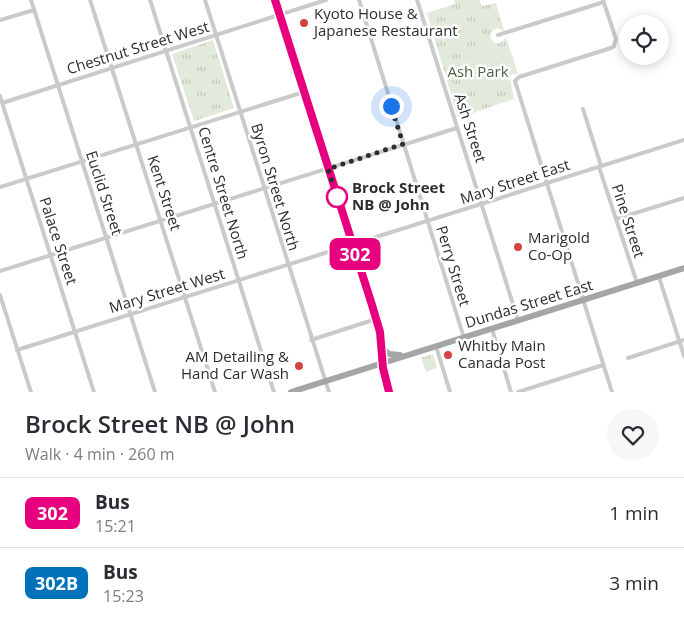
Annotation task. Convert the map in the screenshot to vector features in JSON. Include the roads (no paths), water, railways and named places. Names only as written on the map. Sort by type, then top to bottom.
[{"type":"main road","points":[[275,0],[380,332],[382,363],[390,392]]},
{"type":"main road","name":"Dundas Street East","points":[[291,392],[684,268]]},
{"type":"main road","points":[[382,348],[389,354],[405,355]]},
{"type":"street","name":"Euclid Street","points":[[31,0],[155,392]]},
{"type":"street","name":"Kent Street","points":[[90,0],[215,392]]},
{"type":"street","name":"Centre Street North","points":[[150,0],[274,392]]},
{"type":"street","name":"Byron Street North","points":[[204,0],[328,392]]},
{"type":"street","name":"Chestnut Street West","points":[[2,103],[326,0]]},
{"type":"street","name":"Perry Street","points":[[359,0],[464,338]]},
{"type":"street","name":"Ash Street","points":[[417,0],[518,320]]},
{"type":"street","points":[[498,35],[603,1],[616,39],[614,46],[611,48],[516,79],[612,392]]},
{"type":"street","points":[[0,20],[34,10]]},
{"type":"street","points":[[0,187],[304,92]]},
{"type":"street","name":"Palace Street","points":[[0,96],[94,392]]},
{"type":"street","name":"Pine Street","points":[[584,109],[636,283]]},
{"type":"street","points":[[0,271],[457,128]]},
{"type":"street","name":"Mary Street East","points":[[352,244],[684,140]]},
{"type":"street","points":[[616,220],[684,198]]},
{"type":"street","name":"Mary Street West","points":[[17,350],[352,244]]},
{"type":"street","points":[[659,276],[682,341],[684,356]]},
{"type":"street","points":[[0,295],[31,392]]},
{"type":"street","points":[[311,340],[376,319]]},
{"type":"street","points":[[492,329],[512,392]]},
{"type":"street","points":[[628,358],[682,341]]},
{"type":"street","points":[[436,346],[450,392]]},
{"type":"street","points":[[518,392],[603,365]]},
{"type":"place","name":"Kyoto House & Japanese Restaurant","points":[[304,23]]},
{"type":"place","name":"Brock Street NB @ John","points":[[337,197]]},
{"type":"place","name":"Marigold Co-Op","points":[[518,247]]},
{"type":"place","name":"Whitby Main Canada Post","points":[[448,355]]},
{"type":"place","name":"AM Detailing & Hand Car Wash","points":[[299,366]]},
{"type":"park label","name":"Ash Park","points":[[478,72]]}]
